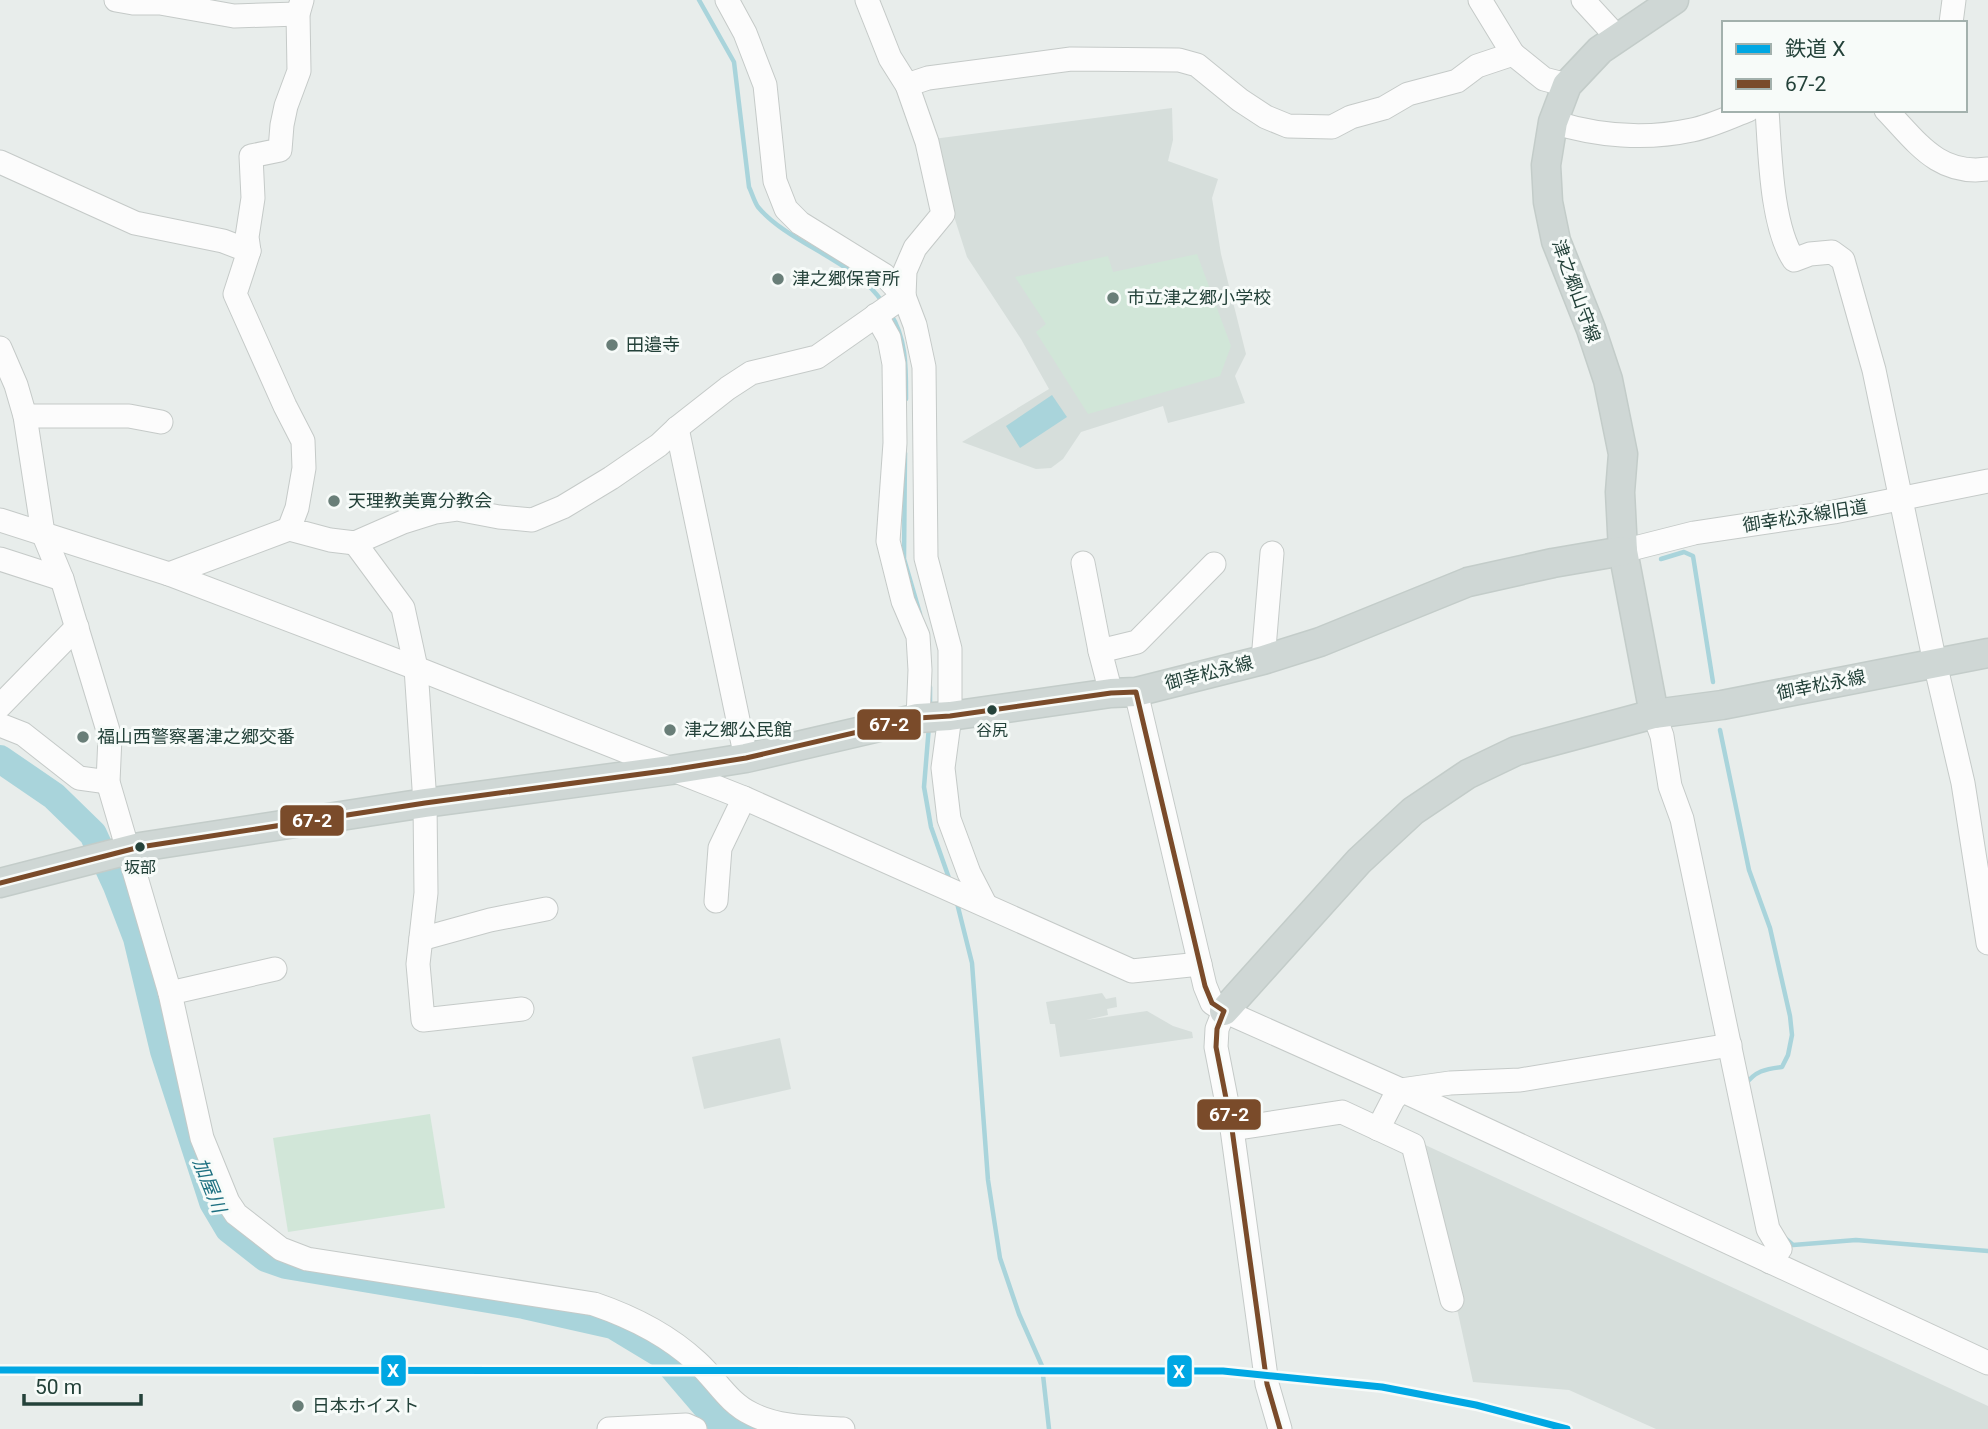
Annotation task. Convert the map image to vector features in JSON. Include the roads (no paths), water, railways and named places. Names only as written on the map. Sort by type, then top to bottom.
[{"type":"main road","name":"津之郷山守線","points":[[1623,551],[1620,492],[1623,454],[1608,380],[1556,241],[1548,202],[1546,165],[1553,122],[1566,86],[1585,64],[1617,37],[1674,0]]},
{"type":"main road","name":"御幸松永線","points":[[0,883],[111,854],[425,803],[746,758],[933,717],[1123,692],[1263,660],[1320,642],[1468,582],[1541,565],[1623,551]]},
{"type":"main road","points":[[1623,551],[1654,714]]},
{"type":"main road","name":"御幸松永線","points":[[1224,1011],[1359,861],[1413,811],[1468,774],[1516,751],[1654,714],[1723,705],[1988,653]]},
{"type":"street","points":[[116,0],[160,3],[234,16],[300,7],[299,71],[286,106],[280,150],[251,156],[253,198],[247,237],[249,251],[235,294],[303,441],[304,468],[297,508],[289,529]]},
{"type":"street","points":[[727,0],[745,33],[765,85],[775,181],[786,209],[800,223],[884,275],[904,296]]},
{"type":"street","points":[[867,0],[890,58],[907,85],[928,142],[943,214],[915,248],[905,271],[904,296],[915,326],[924,367],[926,558],[950,649],[933,717]]},
{"type":"street","points":[[1480,0],[1513,54],[1544,79],[1566,86]]},
{"type":"street","points":[[1583,0],[1617,37]]},
{"type":"street","points":[[1951,21],[1954,0]]},
{"type":"street","points":[[907,85],[928,78],[1071,59],[1179,60],[1197,65],[1266,117],[1288,126],[1332,127],[1351,117],[1384,108],[1408,94],[1457,81],[1477,66],[1513,54]]},
{"type":"street","points":[[1553,122],[1581,131],[1645,136],[1693,130],[1742,112]]},
{"type":"street","points":[[1766,112],[1773,191],[1787,250],[1794,260],[1810,254],[1832,252],[1843,260],[1874,370],[1963,783],[1988,943]]},
{"type":"street","points":[[1895,114],[1911,140],[1945,165],[1975,171],[1988,169]]},
{"type":"street","points":[[0,162],[135,223],[223,241],[249,251]]},
{"type":"street","points":[[169,574],[289,529],[330,540],[355,543],[403,522],[435,512],[457,509],[532,520],[563,508],[611,478],[659,445],[728,388],[751,373],[817,357],[904,296]]},
{"type":"street","points":[[876,315],[889,338],[894,364],[895,443],[888,541],[903,601],[918,636],[920,670],[943,768],[949,819],[969,873],[975,900]]},
{"type":"street","points":[[0,348],[16,385],[25,416],[43,533],[62,579],[110,737],[108,782],[111,854],[170,993],[202,1138],[228,1202],[243,1220],[281,1249],[307,1259],[594,1304],[630,1316],[698,1362],[737,1406],[755,1416],[788,1425],[842,1429]]},
{"type":"street","points":[[25,416],[130,416],[161,422]]},
{"type":"street","points":[[677,428],[746,758]]},
{"type":"street","points":[[895,443],[924,443]]},
{"type":"street","name":"御幸松永線旧道","points":[[1623,551],[1693,533],[1833,512],[1988,481]]},
{"type":"street","points":[[0,520],[169,574],[744,798],[1132,971],[1200,964]]},
{"type":"street","points":[[355,543],[403,608],[416,668],[425,803],[426,893],[418,964],[423,1020],[522,1009]]},
{"type":"street","points":[[1263,660],[1272,553]]},
{"type":"street","points":[[0,559],[62,579]]},
{"type":"street","points":[[1083,563],[1100,651],[1123,692],[1212,1003],[1397,1096],[1770,1262],[1988,1363]]},
{"type":"street","points":[[1100,651],[1137,642],[1214,564]]},
{"type":"street","points":[[0,706],[77,627]]},
{"type":"street","points":[[1654,714],[1662,736],[1670,786],[1682,819],[1768,1229],[1780,1249],[1770,1262]]},
{"type":"street","points":[[0,725],[23,734],[79,778],[108,782]]},
{"type":"street","points":[[716,901],[720,848],[744,798]]},
{"type":"street","points":[[421,939],[490,920],[546,909]]},
{"type":"street","points":[[170,993],[275,969]]},
{"type":"street","points":[[1224,1011],[1217,1029],[1216,1047],[1232,1129],[1267,1384],[1280,1429]]},
{"type":"street","points":[[1378,1129],[1397,1096],[1450,1083],[1520,1080],[1730,1045]]},
{"type":"street","points":[[1232,1129],[1342,1112],[1413,1145],[1452,1300]]},
{"type":"street","points":[[609,1429],[686,1425],[695,1429]]},
{"type":"water","points":[[1052,395],[1067,417],[1020,448],[1006,426]]},
{"type":"waterway","points":[[699,0],[734,62],[749,187],[758,207],[787,232],[856,275],[883,303]]},
{"type":"waterway","points":[[890,313],[903,344],[906,399]]},
{"type":"waterway","points":[[905,453],[904,559],[920,614]]},
{"type":"waterway","points":[[1661,559],[1684,552],[1693,556],[1713,682]]},
{"type":"waterway","points":[[930,687],[930,707]]},
{"type":"waterway","points":[[929,726],[924,787],[931,827],[950,881]]},
{"type":"waterway","points":[[1720,730],[1749,870],[1770,928],[1792,1035],[1788,1055],[1782,1067],[1761,1072],[1745,1085]]},
{"type":"waterway","name":"加屋川","points":[[0,759],[54,796],[93,834],[137,938],[164,1051],[213,1202],[229,1229],[266,1258],[286,1265],[524,1305],[613,1325],[661,1354],[715,1417],[741,1429]]},
{"type":"waterway","points":[[957,903],[972,963],[988,1180],[1000,1258],[1019,1314],[1042,1366],[1049,1429]]},
{"type":"waterway","points":[[1785,1238],[1793,1245],[1856,1240],[1988,1251]]},
{"type":"rail line","name":"X","points":[[0,1370],[1223,1371],[1382,1387],[1476,1405],[1567,1429]]},
{"type":"place","name":"津之郷保育所","points":[[778,279]]},
{"type":"place","name":"市立津之郷小学校","points":[[1113,298]]},
{"type":"place","name":"田邉寺","points":[[612,345]]},
{"type":"place","name":"天理教美寛分教会","points":[[334,501]]},
{"type":"place","name":"谷尻","points":[[992,710]]},
{"type":"place","name":"津之郷公民館","points":[[670,730]]},
{"type":"place","name":"福山西警察署津之郷交番","points":[[83,737]]},
{"type":"place","name":"坂部","points":[[140,847]]},
{"type":"place","name":"日本ホイスト","points":[[298,1406]]}]
